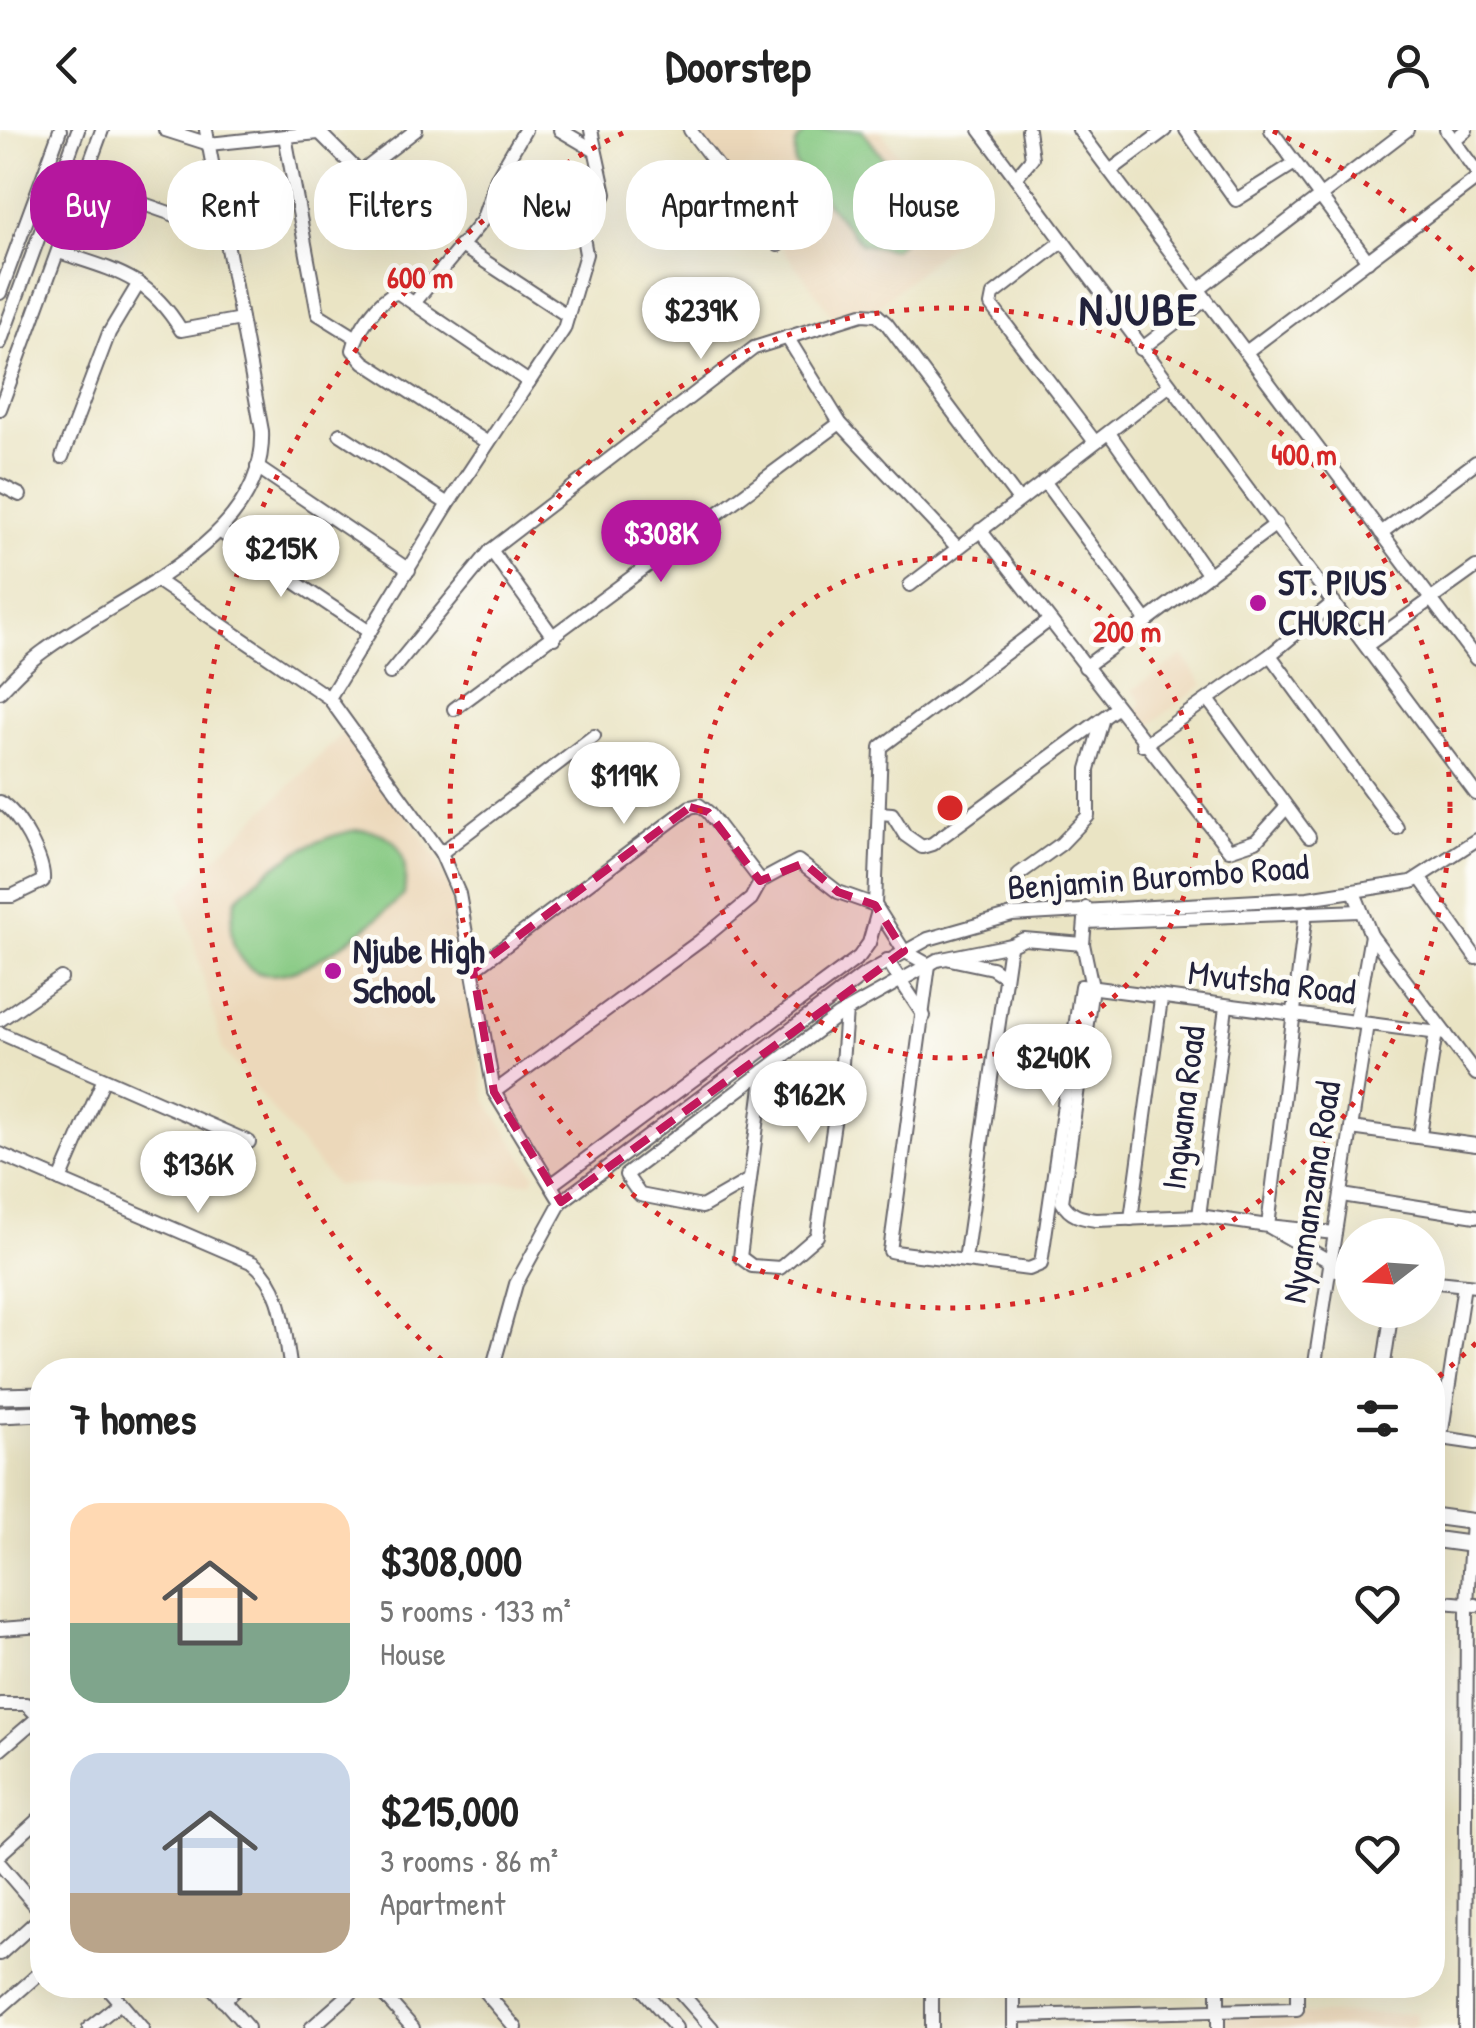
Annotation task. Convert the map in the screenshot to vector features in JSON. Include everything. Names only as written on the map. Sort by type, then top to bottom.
[{"type":"main road","points":[[0,1396],[30,1395]]},
{"type":"main road","points":[[0,1415],[30,1414]]},
{"type":"main road","points":[[1445,1518],[1474,1521]]},
{"type":"main road","points":[[1445,1541],[1473,1545]]},
{"type":"street","points":[[0,292],[60,130]]},
{"type":"street","points":[[0,343],[78,130]]},
{"type":"street","points":[[92,160],[102,130]]},
{"type":"street","points":[[166,130],[207,137],[318,132],[360,173],[416,130]]},
{"type":"street","points":[[508,160],[525,130]]},
{"type":"street","points":[[560,130],[594,150]]},
{"type":"street","points":[[591,130],[596,160]]},
{"type":"street","points":[[690,130],[713,160]]},
{"type":"street","points":[[980,130],[1476,794]]},
{"type":"street","points":[[1016,177],[1032,158],[1028,130]]},
{"type":"street","points":[[1079,130],[1476,660]]},
{"type":"street","points":[[1110,171],[1164,130]]},
{"type":"street","points":[[1186,130],[1236,200],[1295,163]]},
{"type":"street","points":[[1141,349],[1320,196],[1407,130]]},
{"type":"street","points":[[1246,352],[1476,175],[1450,135],[1466,130]]},
{"type":"street","points":[[1273,131],[1368,261]]},
{"type":"street","points":[[285,136],[318,314],[355,337]]},
{"type":"street","points":[[467,238],[482,221],[487,207]]},
{"type":"street","points":[[1063,241],[990,301],[1095,442]]},
{"type":"street","points":[[0,692],[46,649],[156,580],[219,531],[241,506],[258,467],[262,431],[229,250]]},
{"type":"street","points":[[415,302],[457,250]]},
{"type":"street","points":[[466,250],[568,316]]},
{"type":"street","points":[[329,698],[568,316],[585,250]]},
{"type":"street","points":[[0,408],[59,252],[140,283],[163,300],[181,330],[241,319]]},
{"type":"street","points":[[62,458],[116,318],[140,283]]},
{"type":"street","points":[[488,443],[364,362],[353,350],[355,337],[388,295],[397,292],[529,382]]},
{"type":"street","points":[[390,673],[492,550],[754,348],[862,314],[877,315],[1018,499]]},
{"type":"street","points":[[787,337],[840,422],[957,547]]},
{"type":"street","points":[[910,586],[1170,384]]},
{"type":"street","points":[[454,709],[840,422]]},
{"type":"street","points":[[1109,433],[1208,575]]},
{"type":"street","points":[[340,434],[448,504]]},
{"type":"street","points":[[1381,532],[1476,462]]},
{"type":"street","points":[[258,467],[409,570]]},
{"type":"street","points":[[1044,481],[1147,621]]},
{"type":"street","points":[[0,485],[20,495]]},
{"type":"street","points":[[1085,667],[1276,524]]},
{"type":"street","points":[[980,530],[1047,622],[1229,850],[1256,841],[1286,808]]},
{"type":"street","points":[[219,531],[368,632]]},
{"type":"street","points":[[492,550],[554,638]]},
{"type":"street","points":[[1366,646],[1476,567]]},
{"type":"street","points":[[156,580],[329,698],[440,853],[459,894],[494,1092],[561,1202]]},
{"type":"street","points":[[1144,745],[1270,656],[1334,602]]},
{"type":"street","points":[[551,1185],[858,957],[869,942],[876,908],[881,747],[930,706],[1047,622]]},
{"type":"street","points":[[1270,656],[1397,828]]},
{"type":"street","points":[[1208,701],[1309,838]]},
{"type":"street","points":[[880,814],[892,814],[914,842],[922,846],[932,844],[1115,709]]},
{"type":"street","points":[[1019,874],[1061,844],[1088,816],[1088,769],[1103,718]]},
{"type":"street","points":[[440,853],[594,736]]},
{"type":"street","points":[[0,802],[9,808],[39,852],[44,875],[43,881],[31,888],[0,896]]},
{"type":"street","points":[[473,970],[690,807],[700,805],[708,812],[761,882]]},
{"type":"street","name":"Benjamin Burombo Road","points":[[495,1358],[516,1284],[561,1202],[904,951],[983,921],[1354,892],[1412,882],[1474,848]]},
{"type":"street","points":[[494,1092],[700,941],[751,900],[761,882],[798,862],[838,892],[876,908],[904,951],[928,965]]},
{"type":"street","points":[[1412,882],[1420,878],[1476,958]]},
{"type":"street","points":[[1354,892],[1371,936],[1441,1033],[1476,1074]]},
{"type":"street","points":[[1335,1233],[1200,1216],[1079,1218],[1062,1202],[1092,987],[1083,944],[1085,915],[1360,911]]},
{"type":"street","points":[[1268,1226],[1306,912]]},
{"type":"street","name":"Nyamanzana Road","points":[[1338,1218],[1371,936]]},
{"type":"street","points":[[749,1180],[702,1208],[640,1195],[626,1175],[846,1011],[928,965],[943,958],[1014,943],[1083,944]]},
{"type":"street","points":[[966,1260],[1004,976],[1014,943]]},
{"type":"street","points":[[943,958],[992,968],[1004,976]]},
{"type":"street","points":[[887,960],[924,1016]]},
{"type":"street","points":[[928,965],[890,1251],[1030,1269],[1040,1264],[1078,988],[1092,987]]},
{"type":"street","points":[[0,1020],[61,978]]},
{"type":"street","name":"Mvutsha Road","points":[[1092,987],[1441,1033]]},
{"type":"street","points":[[1132,1219],[1161,999]]},
{"type":"street","name":"Ingwana Road","points":[[1200,1216],[1226,1007]]},
{"type":"street","points":[[770,1067],[749,1180],[740,1257],[752,1266],[780,1268],[817,1236],[841,1076],[846,1011]]},
{"type":"street","points":[[0,1033],[103,1082],[249,1142]]},
{"type":"street","points":[[1420,1136],[1441,1033]]},
{"type":"street","points":[[770,1067],[841,1076]]},
{"type":"street","points":[[60,1180],[103,1082]]},
{"type":"street","points":[[1351,1128],[1476,1145]]},
{"type":"street","points":[[0,1154],[262,1270],[280,1306],[288,1358]]},
{"type":"street","points":[[1342,1195],[1476,1216]]},
{"type":"street","points":[[1268,1226],[1335,1267]]},
{"type":"street","name":"Nyamanzana Road","points":[[1316,1358],[1335,1233]]},
{"type":"street","points":[[1445,1283],[1470,1286],[1445,1397]]},
{"type":"street","points":[[1384,1358],[1389,1328]]},
{"type":"street","points":[[1445,1438],[1476,1443]]},
{"type":"street","points":[[1465,2028],[1474,1521]]},
{"type":"street","points":[[1445,1602],[1471,1605]]},
{"type":"street","points":[[0,1629],[30,1627]]},
{"type":"street","points":[[0,1704],[30,1707]]},
{"type":"street","points":[[0,1750],[30,1726]]},
{"type":"street","points":[[0,1854],[30,1827]]},
{"type":"street","points":[[0,1864],[29,1896]]},
{"type":"street","points":[[0,1954],[30,1925]]},
{"type":"street","points":[[0,2008],[30,1982]]},
{"type":"street","points":[[115,1998],[142,2028]]},
{"type":"street","points":[[221,1998],[248,2028]]},
{"type":"street","points":[[223,2001],[226,1998]]},
{"type":"street","points":[[311,2028],[345,1998]]},
{"type":"street","points":[[387,1998],[414,2028]]},
{"type":"street","points":[[490,1998],[516,2028]]},
{"type":"street","points":[[650,1998],[676,2028]]},
{"type":"street","points":[[686,1998],[712,2028]]},
{"type":"street","points":[[932,1998],[932,2028]]},
{"type":"street","points":[[1014,2022],[1218,2021],[1297,2009],[1297,1998]]},
{"type":"street","points":[[90,2028],[120,2004]]},
{"type":"highlighted area","points":[[690,807],[708,812],[760,881],[804,863],[838,892],[875,905],[904,951],[561,1202],[494,1092],[473,970]]},
{"type":"shaded area","points":[[694,130],[880,130],[902,160],[853,160],[853,250],[943,250],[872,312],[835,319],[784,250],[833,250],[833,160],[716,160]]},
{"type":"shaded area","points":[[1183,656],[1203,685],[1147,727],[1135,713],[1142,702],[1132,690]]},
{"type":"shaded area","name":"Njube High School","points":[[347,729],[437,858],[450,889],[486,1100],[535,1175],[531,1182],[335,1185],[223,1050],[180,893]]},
{"type":"shaded area","points":[[1416,2013],[1416,2028],[1228,2028],[1228,2015]]},
{"type":"green space","points":[[807,130],[862,130],[885,160],[853,160],[853,234],[833,210],[833,160],[795,160],[795,144]]},
{"type":"green space","points":[[358,830],[384,835],[399,849],[405,869],[404,895],[351,939],[304,966],[262,974],[246,965],[232,934],[236,899],[292,855],[325,839]]},
{"type":"place","name":"ST. PIUS CHURCH","points":[[1258,603]]},
{"type":"place","name":"Njube High School","points":[[333,971]]},
{"type":"district","name":"NJUBE","points":[[1139,309]]}]
